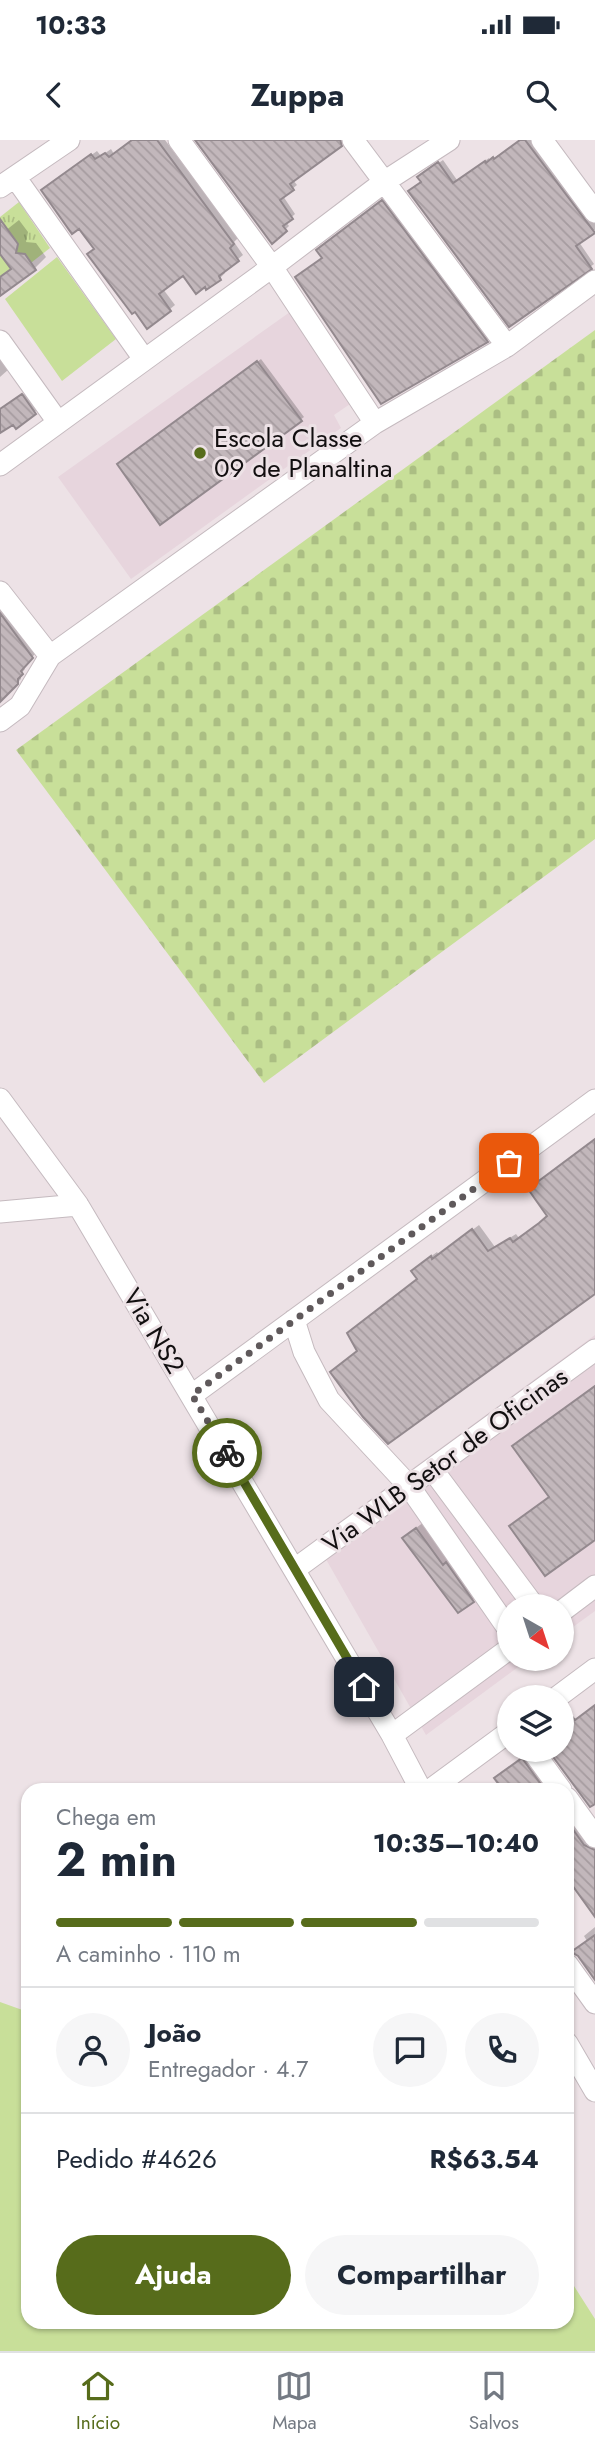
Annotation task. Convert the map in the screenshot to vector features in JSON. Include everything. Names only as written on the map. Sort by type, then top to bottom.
[{"type":"street","points":[[69,140],[7,182],[144,359]]},
{"type":"street","points":[[179,140],[272,267],[375,423]]},
{"type":"street","points":[[354,140],[507,346]]},
{"type":"street","points":[[0,465],[384,182],[449,140]]},
{"type":"street","points":[[542,140],[595,212]]},
{"type":"street","points":[[0,721],[20,706],[50,656],[375,423],[507,346],[595,281]]},
{"type":"street","points":[[0,341],[58,422]]},
{"type":"street","points":[[0,592],[50,656]]},
{"type":"street","name":"Via NS2","points":[[0,1099],[78,1205],[392,1735],[428,1783]]},
{"type":"street","points":[[192,1395],[595,1100]]},
{"type":"street","points":[[0,1212],[78,1205]]},
{"type":"street","points":[[294,1320],[304,1352],[329,1401],[409,1486],[497,1613]]},
{"type":"street","name":"Via WLB Setor de Oficinas","points":[[295,1569],[595,1350]]},
{"type":"street","points":[[432,1469],[525,1594]]},
{"type":"street","points":[[574,1602],[595,1586]]},
{"type":"street","points":[[392,1735],[497,1658]]},
{"type":"street","points":[[573,1685],[595,1669]]},
{"type":"street","points":[[441,1783],[497,1741]]},
{"type":"street","points":[[541,1762],[556,1783]]},
{"type":"street","points":[[574,1808],[595,1837]]},
{"type":"street","points":[[574,1974],[595,2003]]},
{"type":"street","points":[[574,2055],[595,2091]]},
{"type":"shaded area","name":"Escola Classe 09 de Planaltina","points":[[290,312],[353,402],[334,415],[341,428],[131,579],[58,477]]},
{"type":"shaded area","points":[[595,1335],[595,1611],[574,1626],[574,1594],[497,1594],[497,1671],[513,1671],[426,1735],[315,1540]]},
{"type":"green space","points":[[19,202],[50,248],[0,287],[0,217]]},
{"type":"green space","points":[[57,257],[116,339],[62,381],[5,299]]},
{"type":"green space","points":[[595,330],[595,839],[264,1083],[16,750]]},
{"type":"green space","points":[[0,2002],[21,2010],[21,2329],[574,2329],[574,2286],[595,2319],[595,2351],[0,2351]]},
{"type":"building","points":[[132,140],[157,140],[234,244],[230,248],[239,261],[219,276],[221,280],[196,294],[183,276],[159,294],[171,311],[147,329],[135,312],[132,314],[87,254],[94,249],[79,229],[72,234],[41,190],[91,154],[95,159],[105,153],[109,157]]},
{"type":"building","points":[[195,140],[340,140],[342,146],[290,184],[294,190],[280,200],[293,219],[283,226],[287,231],[272,244]]},
{"type":"building","points":[[520,140],[525,140],[595,233],[576,246],[592,269],[509,327],[408,191],[421,182],[417,177],[438,162],[453,183]]},
{"type":"building","points":[[382,200],[488,342],[381,404],[295,277],[322,258],[316,250]]},
{"type":"building","points":[[0,219],[18,244],[16,253],[25,254],[36,270],[0,296],[0,277],[11,269],[0,254]]},
{"type":"building","points":[[257,361],[302,421],[160,525],[117,464]]},
{"type":"building","points":[[22,394],[36,414],[16,429],[13,425],[0,433],[0,409]]},
{"type":"building","points":[[0,613],[33,658],[21,671],[23,674],[18,679],[18,684],[0,702]]},
{"type":"building","points":[[595,1139],[595,1294],[388,1444],[363,1417],[330,1372],[357,1351],[347,1333],[417,1279],[411,1271],[472,1229],[488,1251],[510,1238],[513,1242],[539,1223],[547,1216],[528,1189]]},
{"type":"building","points":[[595,1386],[595,1540],[545,1576],[509,1526],[549,1497],[512,1446]]},
{"type":"building","points":[[416,1528],[443,1565],[446,1562],[474,1602],[458,1613],[402,1538]]},
{"type":"building","points":[[595,1705],[595,1804],[590,1807],[557,1762],[574,1762],[574,1719]]},
{"type":"building","points":[[516,1762],[525,1762],[540,1783],[498,1783],[494,1778]]},
{"type":"building","points":[[574,1831],[584,1845],[595,1850],[595,1917],[574,1888]]},
{"type":"building","points":[[595,1935],[595,1980],[574,1954],[574,1950]]},
{"type":"way so far","points":[[227,1453],[192,1395],[509,1163]]},
{"type":"place","name":"Escola Classe 09 de Planaltina","points":[[200,453]]},
{"type":"route","points":[[227,1453],[364,1687]]}]
